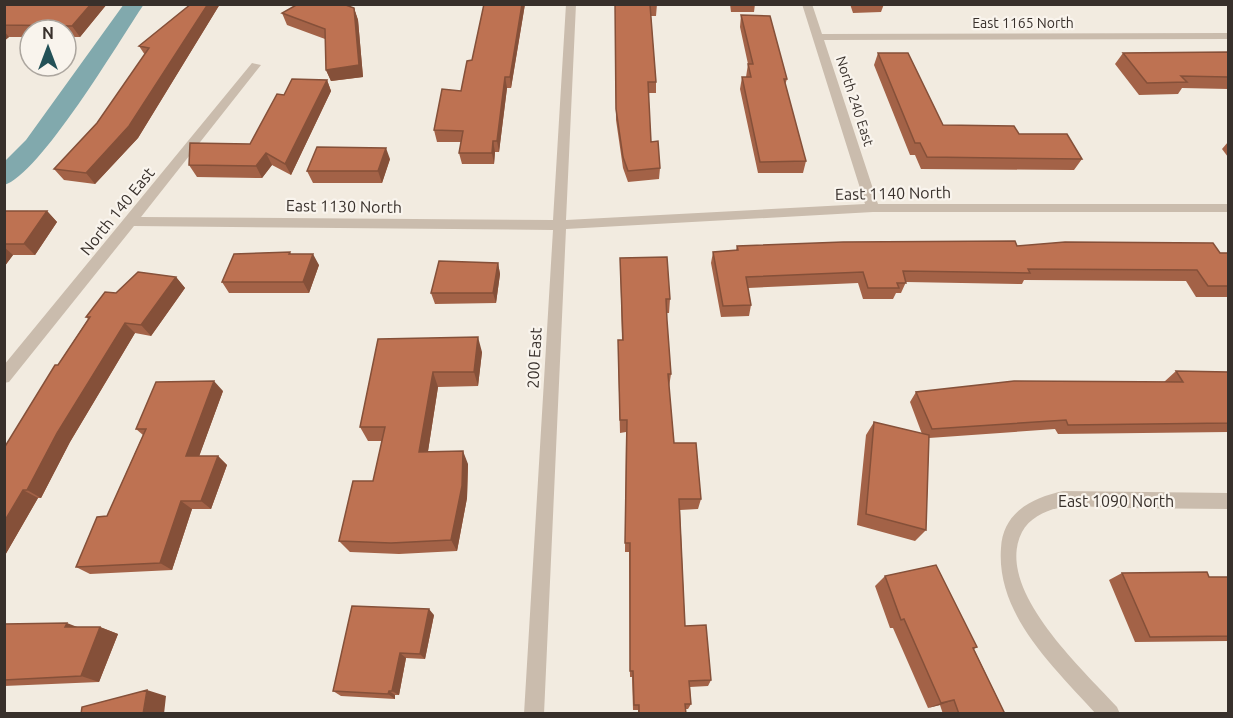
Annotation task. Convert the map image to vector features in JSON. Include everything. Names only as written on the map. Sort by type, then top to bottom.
[{"type":"street","name":"200 East","points":[[534,714],[571,4]]},
{"type":"street","name":"North 240 East","points":[[807,4],[873,208]]},
{"type":"street","name":"East 1165 North","points":[[818,37],[1228,36]]},
{"type":"street","name":"North 140 East","points":[[4,377],[256,65]]},
{"type":"street","name":"East 1140 North","points":[[558,225],[873,208],[1228,208]]},
{"type":"street","name":"East 1130 North","points":[[130,221],[558,225]]},
{"type":"street","name":"East 1090 North","points":[[1110,714],[1039,632],[1021,607],[1010,580],[1006,556],[1013,527],[1020,517],[1037,505],[1064,499],[1228,501]]},
{"type":"building","points":[[4,4],[91,4],[78,19],[18,18],[18,25],[4,25]]},
{"type":"building","points":[[191,4],[208,4],[129,126],[86,173],[54,169],[97,123],[149,48],[139,46]]},
{"type":"building","points":[[298,4],[343,4],[354,8],[359,65],[326,70],[325,29],[282,13]]},
{"type":"building","points":[[484,4],[522,4],[510,77],[505,77],[497,141],[493,141],[492,153],[459,153],[463,131],[434,130],[442,89],[461,91],[467,61],[472,60]]},
{"type":"building","points":[[615,4],[657,4],[650,5],[656,82],[648,82],[651,142],[658,141],[660,168],[628,171],[623,157],[616,109]]},
{"type":"building","points":[[741,15],[770,16],[806,161],[760,162],[742,77],[751,77],[748,64],[753,64]]},
{"type":"building","points":[[1228,52],[1228,77],[1181,76],[1187,82],[1147,83],[1123,53]]},
{"type":"building","points":[[878,53],[908,53],[943,125],[1014,126],[1019,134],[1067,134],[1082,159],[927,157],[920,143],[915,143]]},
{"type":"building","points":[[292,79],[327,80],[285,164],[266,153],[256,166],[189,165],[190,143],[250,144],[277,94],[284,95]]},
{"type":"building","points":[[317,147],[386,148],[378,171],[307,171]]},
{"type":"building","points":[[4,211],[47,211],[24,244],[4,244]]},
{"type":"building","points":[[1015,241],[1017,246],[1065,242],[1213,243],[1220,253],[1228,253],[1228,286],[1208,286],[1197,270],[1028,269],[1030,273],[903,271],[906,283],[897,283],[899,288],[868,288],[863,272],[746,277],[751,305],[723,306],[713,252],[738,250],[737,246],[843,242]]},
{"type":"building","points":[[290,252],[289,254],[313,254],[303,282],[222,282],[234,254]]},
{"type":"building","points":[[667,257],[670,299],[666,299],[671,374],[668,374],[674,443],[696,443],[701,499],[679,499],[685,626],[706,625],[711,680],[689,681],[691,704],[685,704],[686,714],[639,714],[639,705],[634,705],[633,671],[630,671],[630,543],[625,543],[627,420],[620,420],[618,340],[623,340],[620,258]]},
{"type":"building","points":[[439,261],[498,263],[493,293],[431,293]]},
{"type":"building","points":[[138,272],[176,277],[141,325],[125,323],[57,433],[27,490],[23,490],[4,522],[4,448],[55,365],[58,365],[90,317],[86,317],[105,292],[116,293]]},
{"type":"building","points":[[478,337],[474,372],[433,372],[419,452],[463,451],[462,486],[451,540],[391,543],[339,541],[353,481],[373,481],[385,427],[360,427],[378,339]]},
{"type":"building","points":[[1176,371],[1228,372],[1228,423],[1068,425],[1066,420],[932,429],[916,392],[1014,381],[1183,382]]},
{"type":"building","points":[[214,381],[186,456],[218,456],[201,501],[181,501],[160,563],[76,567],[97,517],[107,516],[146,429],[136,429],[156,382]]},
{"type":"building","points":[[874,422],[929,435],[926,530],[866,514]]},
{"type":"building","points":[[936,565],[977,647],[973,648],[1005,714],[959,714],[954,700],[941,703],[904,619],[901,620],[885,576]]},
{"type":"building","points":[[1207,572],[1209,577],[1228,577],[1228,636],[1150,637],[1122,573]]},
{"type":"building","points":[[352,606],[429,609],[420,654],[400,653],[392,691],[388,694],[333,691]]},
{"type":"building","points":[[67,623],[65,627],[100,627],[81,676],[4,680],[4,624]]},
{"type":"building","points":[[147,690],[143,714],[81,714],[82,707]]},
{"type":"waterway","points":[[4,177],[35,146],[134,4]]}]
